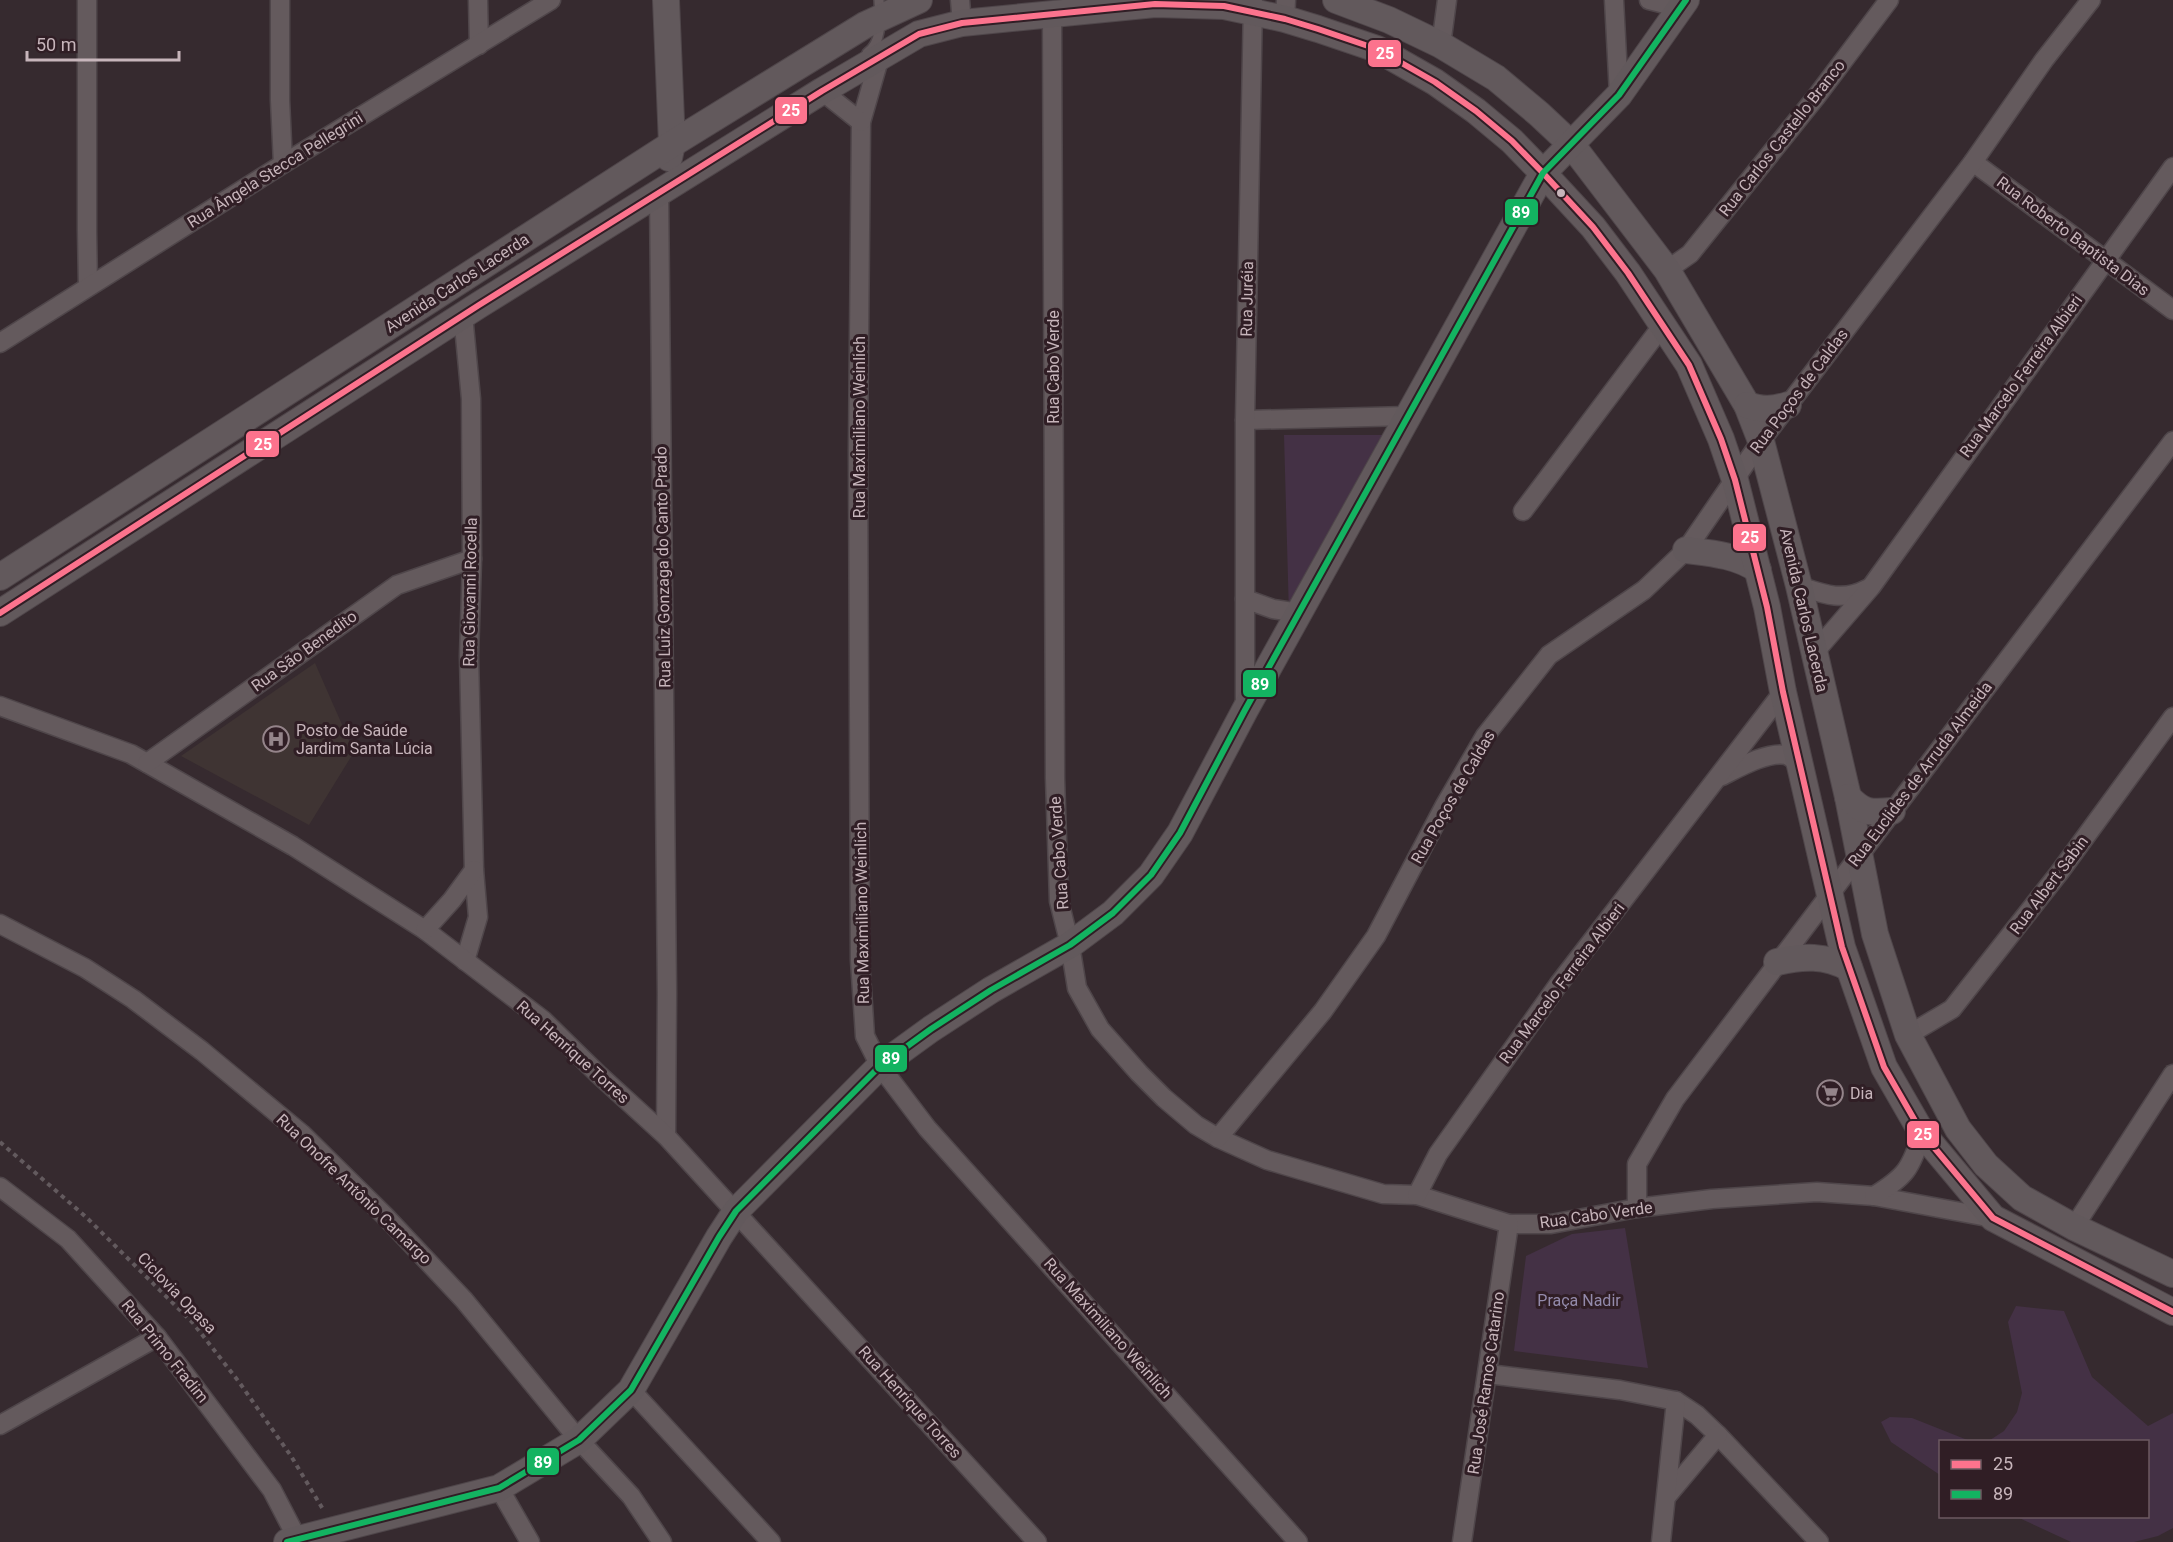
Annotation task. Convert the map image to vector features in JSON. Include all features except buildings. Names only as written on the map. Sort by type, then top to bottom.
[{"type":"main road","name":"Rua Luiz Gonzaga do Canto Prado","points":[[659,192],[672,144],[666,0]]},
{"type":"main road","name":"Avenida Carlos Lacerda","points":[[0,576],[467,277],[879,9],[920,0]]},
{"type":"main road","name":"Avenida Carlos Lacerda","points":[[1336,0],[1389,20],[1441,45],[1496,78],[1571,144],[1668,270],[1747,405],[1761,441],[1799,586],[1848,797],[1875,934],[1908,1035],[1958,1129],[1986,1165],[2022,1198],[2074,1227],[2173,1274]]},
{"type":"main road","name":"Avenida Carlos Lacerda","points":[[0,613],[659,192],[880,56],[961,11],[1052,15],[1122,4],[1253,6],[1285,10],[1377,49],[1435,81],[1512,141],[1593,227],[1628,273],[1689,365],[1721,439],[1735,480],[1758,570],[1842,947],[1884,1067],[1922,1133],[1993,1218],[2173,1312]]},
{"type":"main road","points":[[294,1541],[499,1488],[579,1440],[631,1390],[736,1210],[880,1066],[983,995],[1070,945],[1113,913],[1151,874],[1180,832],[1245,710],[1543,173],[1619,95],[1683,4]]},
{"type":"main road","points":[[467,277],[472,295],[471,310]]},
{"type":"main road","points":[[1747,405],[1761,409],[1773,409],[1788,405]]},
{"type":"main road","points":[[1686,550],[1729,557],[1747,562],[1758,570]]},
{"type":"main road","points":[[1848,797],[1863,811],[1892,811]]},
{"type":"main road","points":[[1777,962],[1817,957],[1836,961],[1849,968]]},
{"type":"street","points":[[87,0],[88,286]]},
{"type":"street","points":[[280,0],[280,100],[283,164]]},
{"type":"street","points":[[478,0],[479,45]]},
{"type":"street","name":"Rua Ângela Stecca Pellegrini","points":[[0,343],[283,164],[551,0]]},
{"type":"street","points":[[1441,45],[1447,0]]},
{"type":"street","points":[[1614,0],[1619,95]]},
{"type":"street","points":[[1649,0],[1683,4]]},
{"type":"street","name":"Rua Carlos Castello Branco","points":[[1668,270],[1690,254],[1816,97],[1889,0]]},
{"type":"street","name":"Rua Poços de Caldas","points":[[1218,1138],[1323,1011],[1376,936],[1445,805],[1485,736],[1549,655],[1644,590],[1686,550],[1761,441],[1973,162],[2044,60],[2091,0]]},
{"type":"street","name":"Rua Juréia","points":[[1245,710],[1245,420],[1253,6]]},
{"type":"street","name":"Rua Cabo Verde","points":[[1052,15],[1055,778],[1059,901],[1070,945],[1077,988],[1100,1029],[1164,1098],[1196,1125],[1218,1138],[1268,1160],[1383,1194],[1417,1195],[1509,1224],[1551,1224],[1637,1208],[1712,1199],[1817,1192],[1874,1196],[1993,1218]]},
{"type":"street","name":"Rua Maximiliano Weinlich","points":[[880,56],[861,122],[858,450],[861,960],[865,1036],[880,1066],[927,1128],[1299,1542]]},
{"type":"street","points":[[822,91],[861,122]]},
{"type":"street","name":"Rua Roberto Baptista Dias","points":[[1973,162],[2173,310]]},
{"type":"street","name":"Rua Marcelo Ferreira Albieri","points":[[1814,653],[1871,587],[2173,167]]},
{"type":"street","name":"Rua Luiz Gonzaga do Canto Prado","points":[[659,192],[668,993],[666,1136]]},
{"type":"street","name":"Rua Giovanni Rocella","points":[[465,961],[478,917],[474,870],[469,656],[472,559],[471,310]]},
{"type":"street","points":[[1522,511],[1662,326]]},
{"type":"street","points":[[1245,420],[1408,416]]},
{"type":"street","name":"Rua Euclides de Arruda Almeida","points":[[1637,1208],[1637,1164],[1674,1099],[2173,441]]},
{"type":"street","name":"Rua São Benedito","points":[[147,763],[397,585],[472,559]]},
{"type":"street","points":[[1799,586],[1822,594],[1842,597],[1856,595],[1871,587]]},
{"type":"street","points":[[1245,599],[1273,609],[1299,613]]},
{"type":"street","name":"Rua Marcelo Ferreira Albieri","points":[[1417,1195],[1438,1154],[1558,985],[1784,692]]},
{"type":"street","name":"Rua Henrique Torres","points":[[0,706],[130,754],[292,846],[424,930],[543,1020],[666,1136],[736,1210],[1036,1542]]},
{"type":"street","name":"Rua Albert Sabin","points":[[1908,1035],[1952,1009],[2059,873],[2173,717]]},
{"type":"street","name":"Rua Marcelo Ferreira Albieri","points":[[1718,778],[1747,764],[1772,756],[1784,755],[1792,758],[1801,767]]},
{"type":"street","points":[[424,930],[452,900],[474,870]]},
{"type":"street","name":"Rua Onofre Antônio Camargo","points":[[0,924],[85,968],[133,999],[202,1051],[302,1134],[385,1216],[464,1300],[579,1440],[631,1496],[662,1542]]},
{"type":"street","points":[[2074,1227],[2173,1074]]},
{"type":"street","points":[[1874,1196],[1896,1183],[1906,1172],[1922,1133]]},
{"type":"street","name":"Rua Primo Fradim","points":[[3,1194],[68,1239],[157,1337],[272,1490],[294,1541]]},
{"type":"street","name":"Rua José Ramos Catarino","points":[[1462,1542],[1509,1224]]},
{"type":"street","points":[[0,1425],[157,1337]]},
{"type":"street","points":[[1488,1374],[1620,1390],[1676,1401],[1697,1415],[1718,1435],[1819,1542]]},
{"type":"street","points":[[631,1390],[771,1542]]},
{"type":"street","points":[[1661,1542],[1676,1401]]},
{"type":"street","points":[[1667,1496],[1718,1435]]},
{"type":"street","points":[[499,1488],[530,1542]]},
{"type":"lane","points":[[765,127],[777,109],[874,48],[879,31],[879,9]]},
{"type":"path","name":"Ciclovia Opasa","points":[[0,1142],[86,1218],[193,1323],[239,1382],[291,1456],[327,1515]]},
{"type":"shaded area","name":"Posto de Saúde Jardim Santa Lúcia","points":[[315,663],[354,752],[309,825],[181,756]]},
{"type":"green space","points":[[1284,435],[1391,435],[1289,615]]},
{"type":"green space","name":"Praça Nadir","points":[[1625,1228],[1648,1368],[1514,1351],[1526,1256],[1572,1234]]},
{"type":"green space","points":[[2016,1306],[2064,1311],[2092,1377],[2148,1426],[2173,1413],[2173,1528],[2158,1536],[2134,1542],[2071,1542],[2019,1518],[2149,1518],[2149,1440],[1990,1440],[2004,1431],[2017,1412],[2022,1393],[2008,1322]]},
{"type":"green space","points":[[1890,1417],[1912,1418],[1967,1440],[1939,1440],[1939,1474],[1891,1442],[1881,1422]]},
{"type":"transit line","name":"89","points":[[287,1542],[499,1488],[579,1440],[631,1390],[736,1211],[880,1066],[991,990],[1070,945],[1113,913],[1151,875],[1180,833],[1245,710],[1543,173],[1619,95],[1686,0]]},
{"type":"transit line","name":"25","points":[[0,613],[479,305],[822,91],[919,34],[962,23],[1155,4],[1224,6],[1285,19],[1318,29],[1377,49],[1435,82],[1476,111],[1512,141],[1543,173],[1593,227],[1628,273],[1689,365],[1721,439],[1735,480],[1767,607],[1783,692],[1842,947],[1884,1067],[1922,1133],[1993,1218],[2173,1312]]},
{"type":"place","name":"Posto de Saúde Jardim Santa Lúcia","points":[[276,739]]},
{"type":"place","name":"Dia","points":[[1830,1093]]}]
